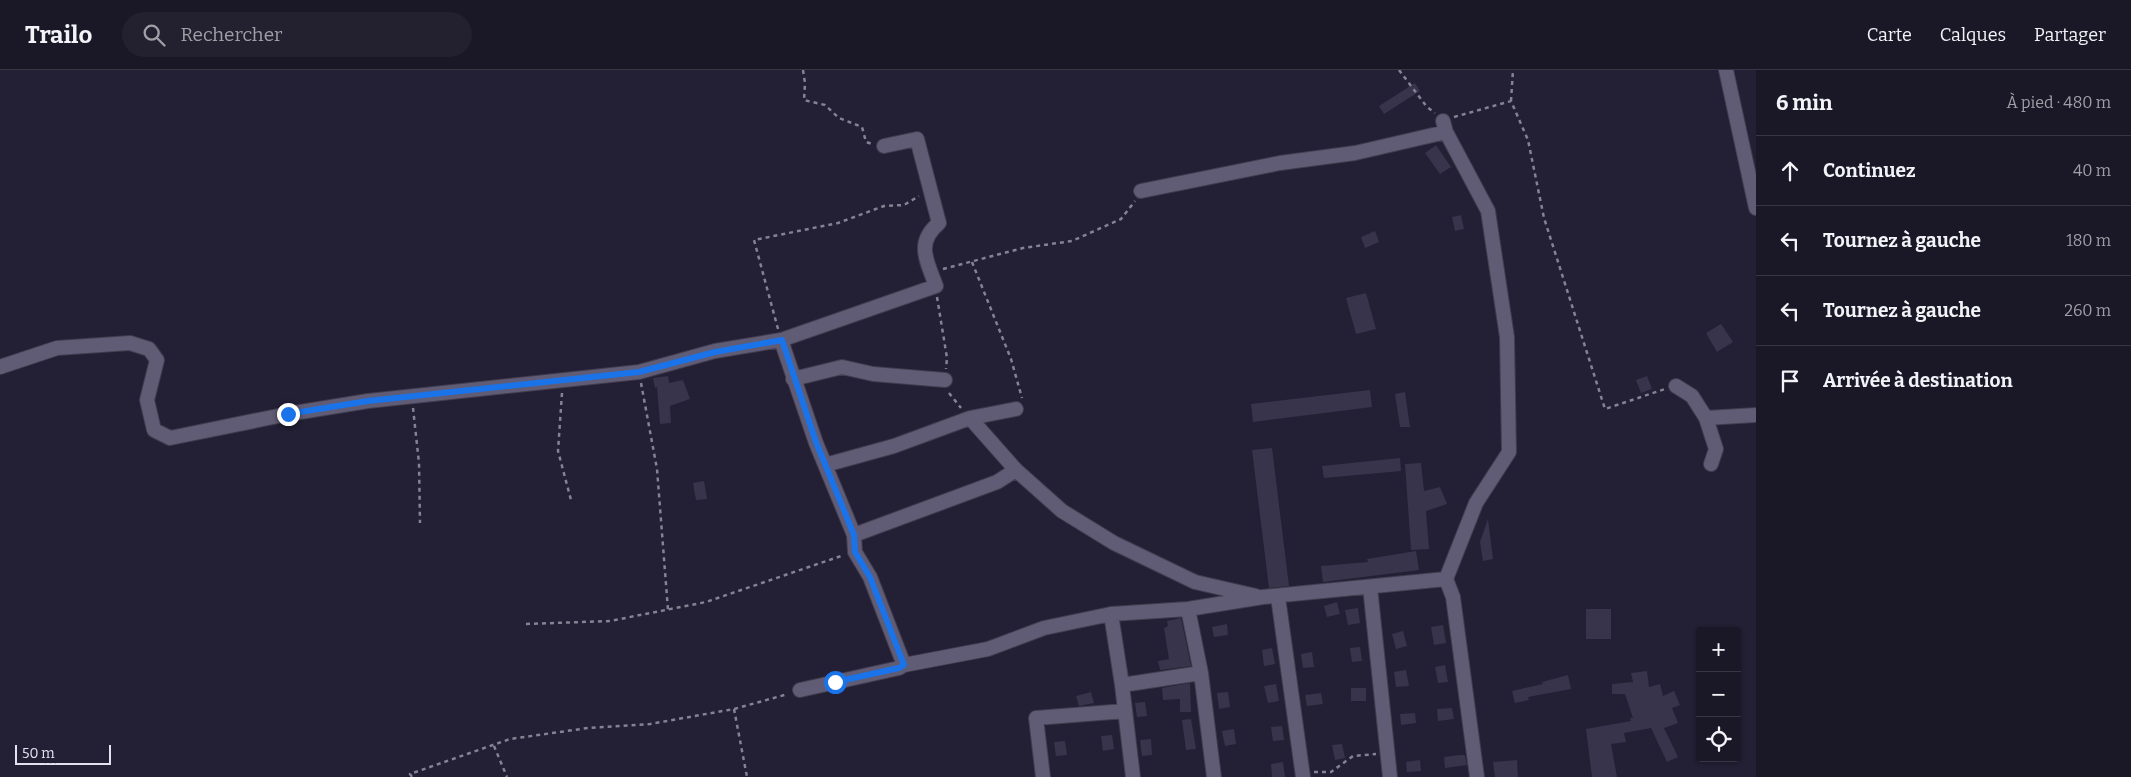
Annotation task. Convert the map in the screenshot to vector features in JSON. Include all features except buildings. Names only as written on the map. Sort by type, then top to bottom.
[{"type":"street","points":[[1726,70],[1756,208]]},
{"type":"street","points":[[1141,191],[1280,163],[1355,153],[1445,126],[1488,211],[1506,337],[1509,452],[1476,503],[1446,579],[1453,597],[1477,777]]},
{"type":"street","points":[[0,367],[58,348],[130,343],[149,349],[157,360],[147,400],[154,430],[170,438],[288,414],[412,396],[639,372],[715,352],[782,340],[936,286],[924,251],[929,232],[939,223],[917,139],[884,146]]},
{"type":"street","points":[[782,340],[793,379],[854,535],[855,552],[870,577],[904,665]]},
{"type":"street","points":[[793,379],[842,367],[873,374],[945,380]]},
{"type":"street","points":[[1676,386],[1692,396],[1706,418],[1716,449],[1711,464]]},
{"type":"street","points":[[826,465],[894,446],[970,418],[1016,409]]},
{"type":"street","points":[[1706,418],[1756,415]]},
{"type":"street","points":[[970,418],[1016,470],[1062,511],[1114,543],[1195,582],[1263,597],[1278,598],[1446,579]]},
{"type":"street","points":[[854,535],[998,482],[1016,470]]},
{"type":"street","points":[[1370,587],[1390,777]]},
{"type":"street","points":[[800,690],[899,668],[904,665],[988,649],[1044,628],[1111,614],[1188,609],[1263,597]]},
{"type":"street","points":[[1278,598],[1303,775]]},
{"type":"street","points":[[1188,609],[1201,673],[1214,777]]},
{"type":"street","points":[[1111,614],[1133,777]]},
{"type":"street","points":[[1122,685],[1201,673]]},
{"type":"street","points":[[1042,777],[1036,718],[1125,711]]},
{"type":"path","points":[[803,70],[805,83],[804,100],[825,105],[839,118],[862,127],[866,142],[884,146]]},
{"type":"path","points":[[1399,70],[1426,106],[1445,126],[1511,101]]},
{"type":"path","points":[[1513,70],[1511,101],[1528,140],[1544,218],[1605,409],[1676,386]]},
{"type":"path","points":[[931,272],[1023,248],[1072,241],[1121,219],[1141,191]]},
{"type":"path","points":[[782,340],[754,240],[838,223],[884,206],[904,205],[912,198],[932,192]]},
{"type":"path","points":[[972,262],[1014,368],[1023,400],[1016,409]]},
{"type":"path","points":[[936,286],[947,358],[946,390],[970,418]]},
{"type":"path","points":[[639,372],[657,469],[668,610]]},
{"type":"path","points":[[563,381],[558,451],[571,500]]},
{"type":"path","points":[[412,396],[419,463],[420,523]]},
{"type":"path","points":[[526,624],[610,621],[706,602],[855,552]]},
{"type":"path","points":[[412,777],[410,774],[510,739],[588,728],[650,724],[734,709],[800,690]]},
{"type":"path","points":[[734,709],[747,777]]},
{"type":"path","points":[[493,746],[507,777]]},
{"type":"path","points":[[1303,775],[1331,772],[1353,756],[1388,753]]},
{"type":"route","points":[[288,414],[368,401],[486,390],[639,372],[715,352],[782,340],[793,379],[816,442],[854,535],[855,552],[870,577],[904,665],[899,668],[835,682]]}]
